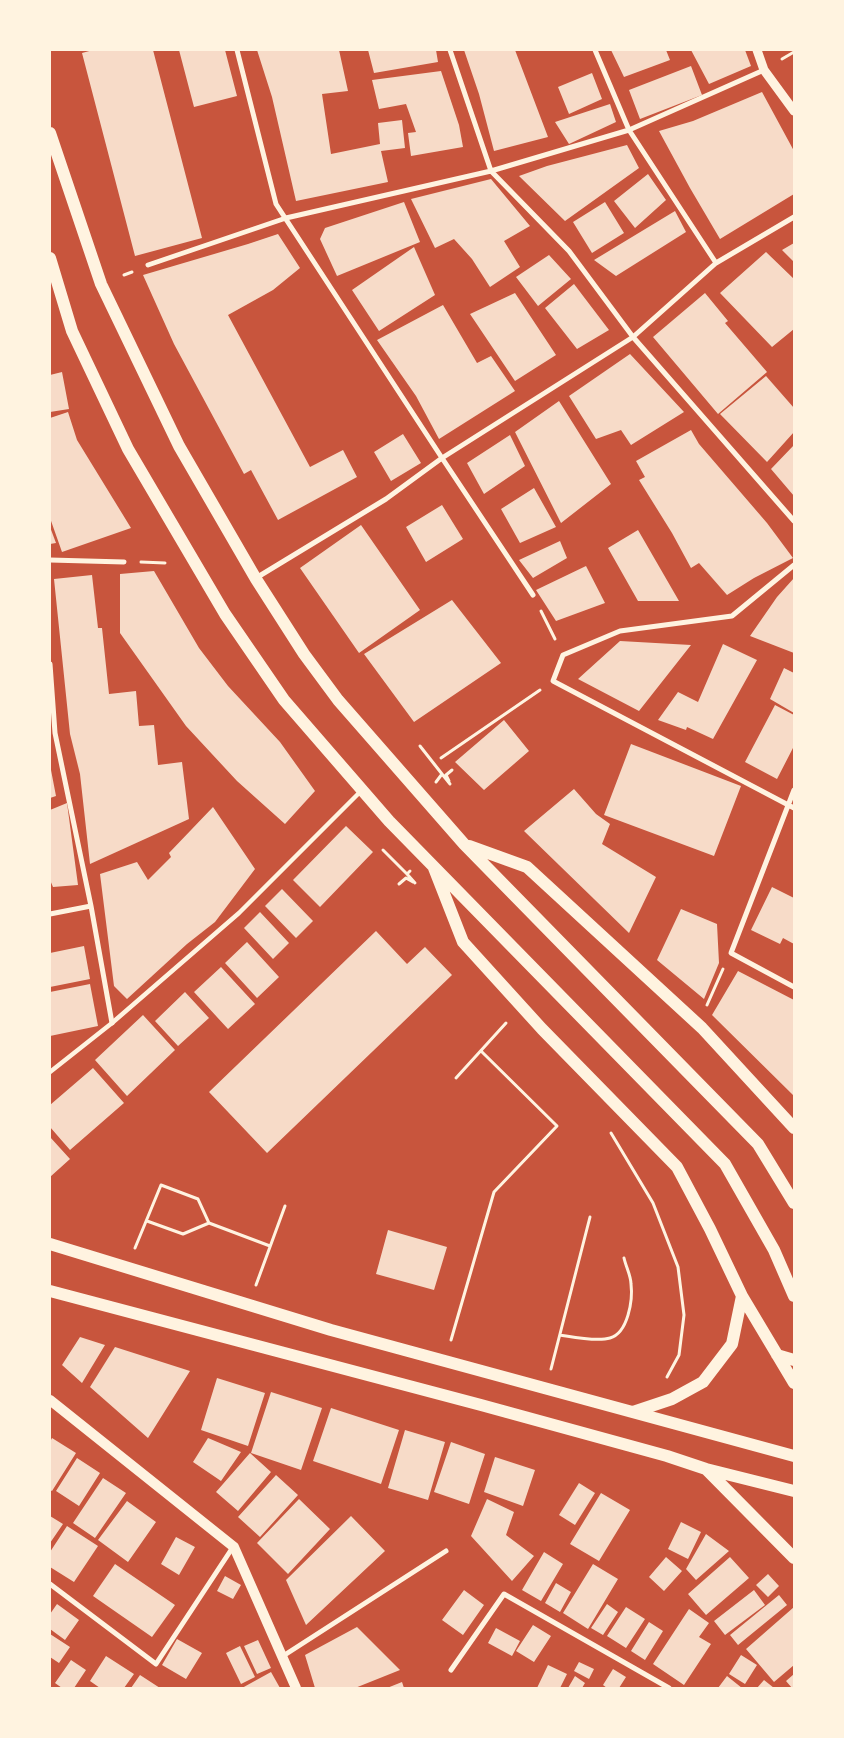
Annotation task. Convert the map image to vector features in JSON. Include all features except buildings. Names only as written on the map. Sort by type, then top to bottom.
[{"type":"main road","points":[[50,133],[101,284],[179,446],[256,578],[304,654],[338,700],[464,844],[758,1144],[794,1203]]},
{"type":"main road","points":[[50,258],[72,331],[128,449],[225,614],[279,692],[390,821],[725,1164],[774,1250],[794,1296]]},
{"type":"main road","points":[[464,844],[526,866],[702,1028],[794,1128]]},
{"type":"main road","points":[[432,863],[463,942],[542,1029],[677,1167],[710,1229],[742,1296],[794,1383]]},
{"type":"main road","points":[[50,1244],[331,1330],[794,1456]]},
{"type":"main road","points":[[50,1291],[499,1410],[667,1456],[706,1470],[794,1491]]},
{"type":"main road","points":[[632,1412],[672,1399],[703,1382],[732,1344],[742,1296]]},
{"type":"main road","points":[[777,1355],[794,1360]]},
{"type":"main road","points":[[50,1400],[234,1547],[296,1688]]},
{"type":"main road","points":[[706,1470],[794,1558]]},
{"type":"street","points":[[237,50],[276,204],[533,595]]},
{"type":"street","points":[[450,50],[491,171],[569,251],[633,337],[794,521]]},
{"type":"street","points":[[595,50],[629,130],[716,263]]},
{"type":"street","points":[[757,50],[764,70],[794,111]]},
{"type":"street","points":[[148,265],[286,218],[491,171],[629,130],[764,70]]},
{"type":"street","points":[[256,578],[386,499],[442,458],[633,337],[716,263],[794,217]]},
{"type":"street","points":[[50,560],[124,562]]},
{"type":"street","points":[[794,565],[732,616],[620,631],[563,655],[553,681],[794,808]]},
{"type":"street","points":[[50,664],[53,733],[91,906],[112,1023]]},
{"type":"street","points":[[50,1072],[112,1023],[239,913],[362,790]]},
{"type":"street","points":[[794,790],[731,953],[794,987]]},
{"type":"street","points":[[50,914],[91,906]]},
{"type":"street","points":[[50,1584],[156,1664],[234,1547]]},
{"type":"street","points":[[283,1656],[446,1551]]},
{"type":"street","points":[[451,1670],[504,1594],[669,1688]]},
{"type":"path","points":[[124,562],[165,563]]},
{"type":"path","points":[[533,595],[563,655]]},
{"type":"path","points":[[441,758],[553,681]]},
{"type":"path","points":[[420,746],[442,774]]},
{"type":"path","points":[[450,784],[446,775],[452,770]]},
{"type":"path","points":[[383,850],[407,874]]},
{"type":"path","points":[[399,884],[406,878],[415,883]]},
{"type":"path","points":[[704,1011],[731,953]]},
{"type":"path","points":[[456,1078],[506,1023]]},
{"type":"path","points":[[450,1345],[494,1192],[557,1126],[481,1051]]},
{"type":"path","points":[[609,1130],[652,1203],[678,1267],[684,1315],[679,1355],[664,1381]]},
{"type":"path","points":[[133,1254],[161,1185],[198,1199],[208,1224]]},
{"type":"path","points":[[254,1291],[285,1206]]},
{"type":"path","points":[[549,1375],[590,1218]]},
{"type":"path","points":[[146,1221],[183,1234],[208,1224],[270,1246]]},
{"type":"path","points":[[560,1335],[582,1339],[610,1338],[622,1330],[629,1313],[631,1284],[624,1258]]}]
